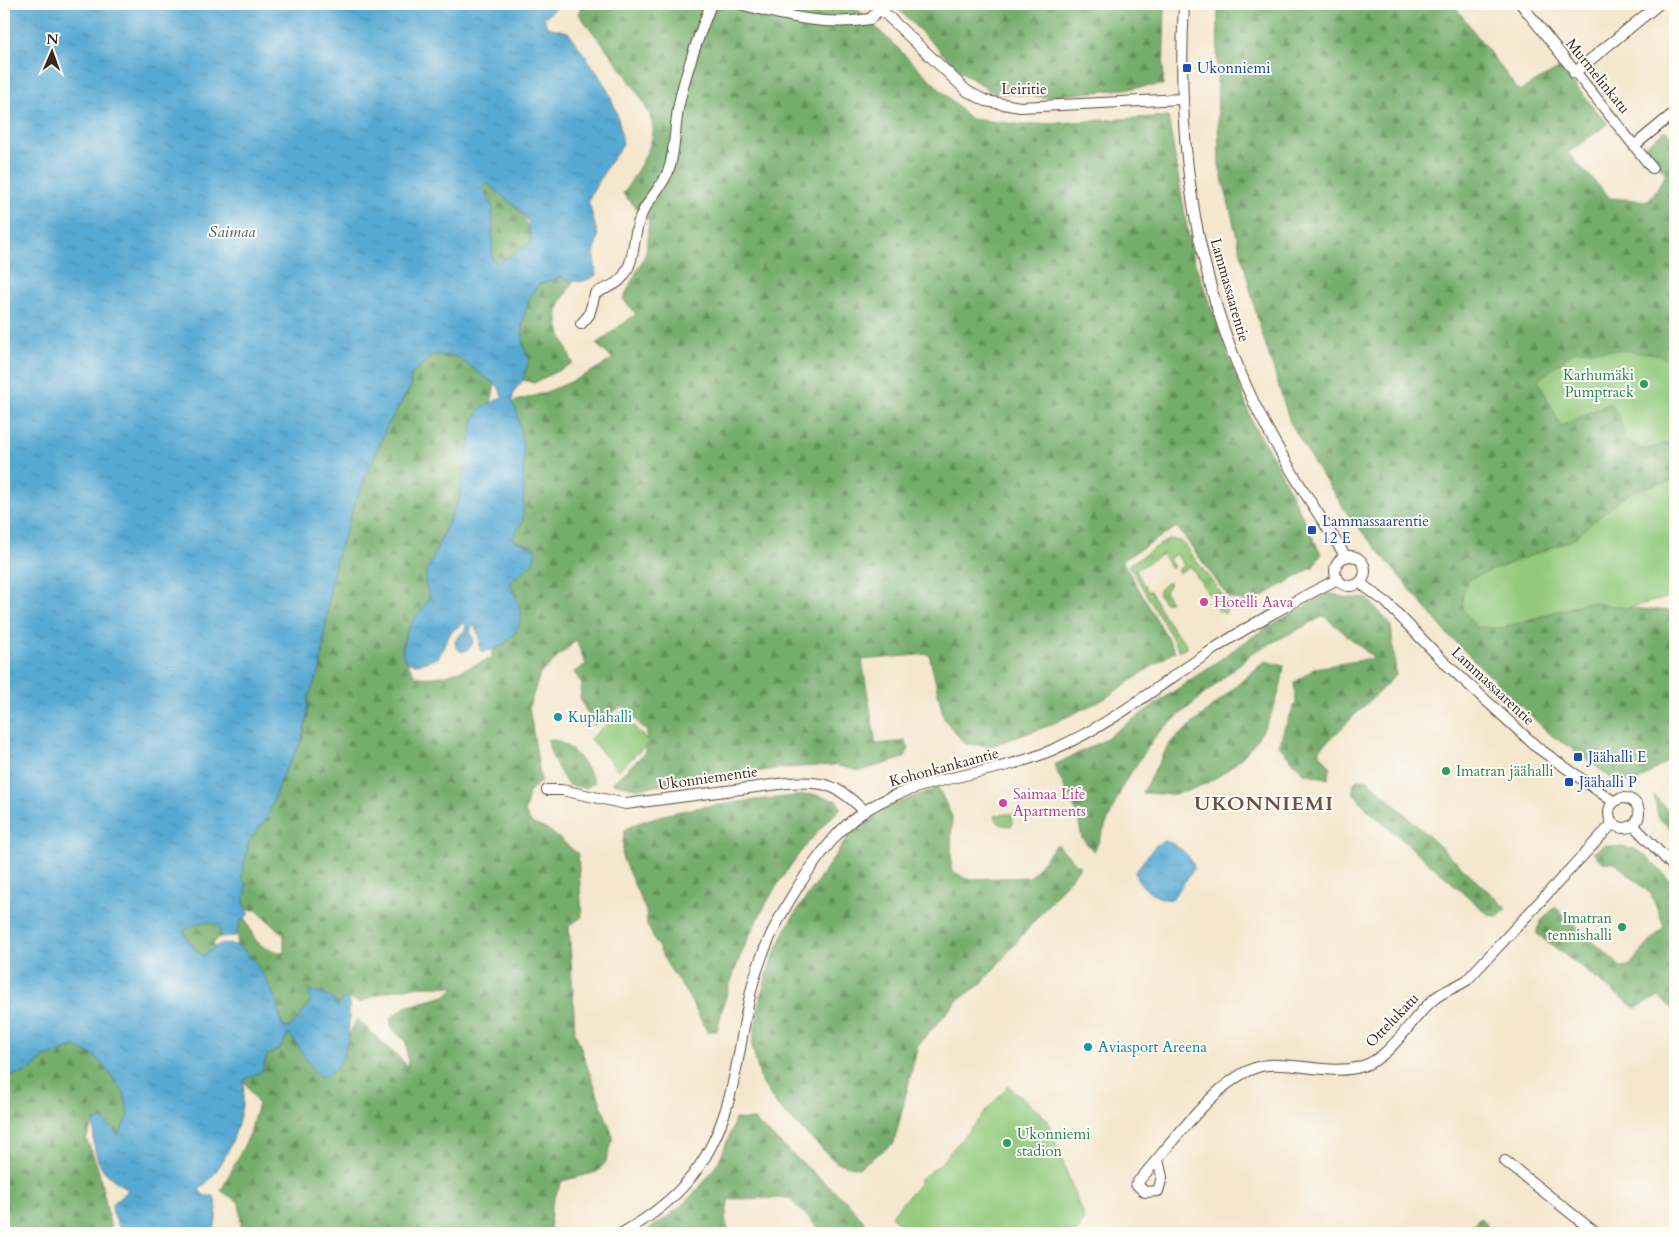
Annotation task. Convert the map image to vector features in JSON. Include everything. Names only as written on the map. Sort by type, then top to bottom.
[{"type":"street","points":[[581,324],[589,315],[595,294],[616,284],[626,272],[632,256],[640,217],[651,196],[665,178],[670,165],[678,108],[695,48],[711,4]]},
{"type":"street","points":[[740,4],[801,20],[829,22],[870,19],[877,6]]},
{"type":"street","name":"Lammassaarentie","points":[[1184,4],[1182,99],[1193,208],[1205,266],[1236,364],[1289,469],[1346,558]]},
{"type":"street","name":"Murmelinkatu","points":[[1521,4],[1574,73],[1652,168]]},
{"type":"street","points":[[1574,73],[1659,4]]},
{"type":"street","name":"Leiritie","points":[[877,6],[967,90],[986,101],[1020,107],[1182,99]]},
{"type":"street","points":[[1635,145],[1675,112]]},
{"type":"street","points":[[1346,558],[1357,558],[1364,567],[1365,572],[1360,582],[1348,586],[1338,579],[1336,569],[1338,564],[1346,558]]},
{"type":"street","name":"Kohonkankaantie","points":[[622,1233],[664,1207],[691,1178],[710,1150],[719,1131],[732,1092],[749,997],[772,932],[818,859],[835,837],[864,811],[906,790],[1013,764],[1050,751],[1090,732],[1125,712],[1230,638],[1338,579]]},
{"type":"street","name":"Lammassaarentie","points":[[1360,582],[1388,603],[1444,662],[1538,748],[1614,802]]},
{"type":"street","name":"Ukonniementie","points":[[547,790],[562,790],[626,804],[787,782],[813,781],[841,790],[864,811]]},
{"type":"street","points":[[1624,798],[1635,802],[1639,814],[1633,825],[1623,828],[1613,823],[1609,812],[1614,802],[1624,798]]},
{"type":"street","name":"Ottelukatu","points":[[1158,1160],[1221,1089],[1238,1075],[1253,1068],[1278,1065],[1347,1069],[1364,1066],[1378,1058],[1436,997],[1467,980],[1613,823]]},
{"type":"street","points":[[1633,825],[1675,868]]},
{"type":"street","points":[[1505,1161],[1596,1233]]},
{"type":"green space","points":[[584,4],[852,4],[971,119],[1025,125],[1168,116],[1191,251],[1253,424],[1274,459],[1321,554],[1313,567],[1251,603],[1229,598],[1177,527],[1122,560],[1175,651],[1104,699],[1048,726],[991,746],[965,744],[944,719],[929,654],[862,660],[876,744],[905,741],[909,749],[904,758],[860,771],[835,765],[782,768],[687,783],[636,788],[612,783],[644,754],[647,732],[622,706],[593,725],[580,698],[582,684],[574,672],[586,665],[576,640],[540,674],[529,707],[541,781],[529,792],[525,812],[531,823],[550,831],[578,854],[582,917],[569,926],[575,1032],[613,1137],[606,1162],[597,1172],[562,1181],[551,1206],[550,1233],[242,1233],[239,1202],[221,1191],[249,1136],[258,1104],[244,1080],[262,1071],[267,1056],[282,1047],[288,1033],[307,1057],[315,1073],[343,1055],[347,1039],[357,1019],[408,1066],[406,1042],[391,1028],[391,1018],[405,1007],[445,996],[455,987],[431,986],[394,990],[360,1003],[349,998],[342,999],[337,1007],[333,999],[309,990],[311,1001],[295,1023],[288,1028],[282,1026],[278,1006],[247,952],[236,945],[241,920],[245,917],[255,938],[262,946],[268,949],[284,953],[284,935],[256,910],[248,910],[244,905],[242,874],[249,841],[268,817],[280,780],[302,740],[307,717],[308,698],[320,670],[330,588],[336,559],[357,497],[386,428],[411,387],[410,376],[432,355],[456,356],[495,384],[491,403],[481,408],[474,419],[460,496],[434,554],[425,582],[430,596],[408,630],[402,644],[402,652],[415,676],[434,677],[454,673],[492,658],[492,651],[505,644],[520,609],[511,589],[511,581],[534,562],[526,543],[515,541],[513,536],[523,520],[524,490],[517,411],[512,402],[564,385],[613,359],[596,344],[636,314],[623,299],[646,253],[649,221],[623,194],[647,152],[653,135],[653,128],[650,116],[633,85],[578,13]]},
{"type":"green space","points":[[893,4],[1165,4],[1163,85],[1045,97],[993,93],[959,70]]},
{"type":"green space","points":[[1218,4],[1453,4],[1519,91],[1560,68],[1608,124],[1568,153],[1610,198],[1649,201],[1666,174],[1645,146],[1665,130],[1675,138],[1675,480],[1641,488],[1620,499],[1572,540],[1469,579],[1501,628],[1588,602],[1628,608],[1675,611],[1675,756],[1637,782],[1615,781],[1577,752],[1552,736],[1449,636],[1349,516],[1313,462],[1290,422],[1257,317],[1219,165]]},
{"type":"green space","points":[[488,184],[511,202],[522,214],[531,243],[498,263],[492,259],[491,235],[482,188]]},
{"type":"green space","points":[[560,277],[573,282],[560,303],[558,321],[573,363],[534,383],[523,380],[527,365],[522,334],[526,308],[531,295],[540,283]]},
{"type":"green space","points":[[1576,350],[1617,350],[1657,354],[1675,364],[1675,440],[1645,450],[1624,440],[1620,418],[1610,403],[1561,426],[1538,380]]},
{"type":"green space","points":[[1675,480],[1675,596],[1627,608],[1588,602],[1501,628],[1476,627],[1467,615],[1462,599],[1469,579],[1572,540],[1620,499],[1641,488]]},
{"type":"green space","points":[[1169,539],[1181,541],[1227,601],[1228,608],[1225,614],[1219,611],[1214,603],[1216,600],[1212,594],[1209,595],[1190,566],[1179,573],[1177,571],[1184,565],[1176,554],[1169,559],[1174,567],[1171,569],[1162,554],[1136,570],[1147,591],[1151,591],[1174,630],[1185,641],[1188,647],[1180,651],[1130,567],[1130,564]]},
{"type":"green space","points":[[1166,583],[1170,583],[1165,592],[1171,602],[1164,602],[1158,594],[1159,590]]},
{"type":"green space","points":[[1328,593],[1348,598],[1367,598],[1391,625],[1396,675],[1318,751],[1330,766],[1328,779],[1304,773],[1279,746],[1296,702],[1294,683],[1315,668],[1374,658],[1324,616],[1254,652],[1157,734],[1124,783],[1094,852],[1082,838],[1077,813],[1054,765],[1099,743],[1264,629]]},
{"type":"green space","points":[[1265,661],[1284,666],[1280,688],[1273,709],[1264,728],[1252,746],[1221,775],[1201,785],[1176,794],[1142,793],[1169,744]]},
{"type":"green space","points":[[621,712],[649,743],[618,770],[590,739]]},
{"type":"green space","points":[[548,739],[564,744],[576,754],[595,782],[586,788],[568,785],[552,757]]},
{"type":"green space","points":[[1359,779],[1368,780],[1506,909],[1498,917],[1488,914],[1368,810],[1353,792],[1354,783]]},
{"type":"green space","points":[[938,787],[952,816],[951,870],[966,879],[1030,877],[1057,844],[1080,867],[981,984],[957,1001],[918,1045],[894,1143],[858,1168],[837,1163],[778,1107],[761,1081],[752,1046],[760,998],[772,959],[790,921],[850,834],[891,806]]},
{"type":"green space","points":[[812,794],[837,801],[841,808],[798,855],[779,882],[748,940],[735,970],[717,1031],[707,1031],[687,994],[667,964],[647,925],[646,911],[622,857],[624,830],[663,815],[688,810],[715,805]]},
{"type":"green space","points":[[1654,795],[1675,819],[1675,834],[1658,817]]},
{"type":"green space","points":[[1012,814],[1013,824],[1011,826],[1000,824],[995,815]]},
{"type":"green space","points":[[1604,845],[1635,849],[1648,858],[1675,885],[1675,1011],[1659,997],[1635,1008],[1537,934],[1540,922],[1555,907],[1621,967],[1629,966],[1664,926],[1651,894],[1615,863],[1602,862],[1593,853]]},
{"type":"green space","points":[[194,923],[216,924],[220,929],[219,937],[213,944],[215,947],[204,956],[194,948],[184,931]]},
{"type":"green space","points":[[75,1047],[95,1056],[110,1074],[124,1093],[129,1116],[118,1135],[103,1119],[94,1121],[86,1139],[96,1161],[112,1233],[4,1233],[4,1077],[27,1072],[45,1057]]},
{"type":"green space","name":"Ukonniemi stadion","points":[[1008,1086],[1047,1119],[1084,1219],[1077,1233],[910,1233],[891,1216],[920,1183],[920,1179],[938,1166]]},
{"type":"green space","points":[[735,1119],[754,1120],[850,1205],[864,1222],[865,1233],[823,1233],[789,1198],[729,1199],[725,1219],[729,1233],[642,1233],[676,1210],[707,1179],[723,1151]]},
{"type":"green space","points":[[1480,1217],[1492,1231],[1490,1233],[1465,1233]]},
{"type":"water","name":"Saimaa","points":[[4,4],[561,4],[544,18],[547,27],[568,32],[597,72],[616,110],[623,145],[608,165],[588,200],[598,236],[594,254],[596,275],[582,281],[560,277],[539,284],[530,296],[522,325],[524,346],[529,360],[523,380],[514,391],[512,402],[517,411],[524,452],[523,520],[513,537],[515,541],[534,547],[535,553],[532,563],[511,581],[520,610],[521,618],[519,625],[504,643],[482,652],[480,649],[480,637],[475,627],[472,626],[470,634],[474,639],[470,647],[462,652],[456,647],[455,641],[465,630],[466,624],[463,623],[451,632],[438,658],[415,664],[405,659],[403,654],[408,630],[430,597],[425,582],[427,571],[460,496],[474,419],[481,408],[502,397],[499,387],[456,356],[432,355],[410,376],[411,386],[386,428],[357,497],[336,559],[330,588],[320,670],[308,698],[307,717],[302,740],[280,780],[268,817],[249,841],[242,879],[248,885],[245,888],[247,893],[244,896],[244,905],[249,914],[241,920],[236,936],[219,937],[220,929],[216,925],[207,922],[202,922],[184,931],[191,945],[204,956],[216,946],[227,943],[237,946],[247,953],[256,963],[270,986],[278,1007],[282,1026],[288,1028],[295,1023],[311,1001],[308,989],[333,999],[337,1007],[342,999],[349,998],[347,1045],[338,1066],[330,1074],[320,1078],[288,1033],[282,1047],[267,1056],[262,1071],[244,1080],[244,1094],[233,1140],[218,1168],[199,1190],[205,1196],[214,1196],[217,1208],[215,1227],[204,1233],[177,1227],[174,1233],[121,1233],[114,1216],[112,1204],[128,1191],[107,1174],[96,1156],[94,1121],[103,1119],[118,1135],[129,1116],[124,1093],[95,1056],[74,1047],[45,1057],[27,1072],[4,1077]],"holes":[[[488,184],[521,211],[528,222],[531,243],[498,263],[492,259],[493,208],[482,188]]]},
{"type":"water","points":[[1165,841],[1184,852],[1191,860],[1194,869],[1172,899],[1161,898],[1149,892],[1139,882],[1135,872],[1155,846]]},
{"type":"place","name":"Ukonniemi","points":[[1187,68]]},
{"type":"place","name":"Karhumäki Pumptrack","points":[[1644,384]]},
{"type":"place","name":"Lammassaarentie 12 E","points":[[1312,530]]},
{"type":"place","name":"Hotelli Aava","points":[[1204,602]]},
{"type":"place","name":"Kuplahalli","points":[[558,717]]},
{"type":"place","name":"Jäähalli E","points":[[1578,757]]},
{"type":"place","name":"Imatran jäähalli","points":[[1446,771]]},
{"type":"place","name":"Jäähalli P","points":[[1569,782]]},
{"type":"place","name":"Saimaa Life Apartments","points":[[1003,803]]},
{"type":"place","name":"Imatran tennishalli","points":[[1622,927]]},
{"type":"place","name":"Aviasport Areena","points":[[1088,1047]]},
{"type":"place","name":"Ukonniemi stadion","points":[[1007,1143]]},
{"type":"district","name":"UKONNIEMI","points":[[1264,803]]}]
